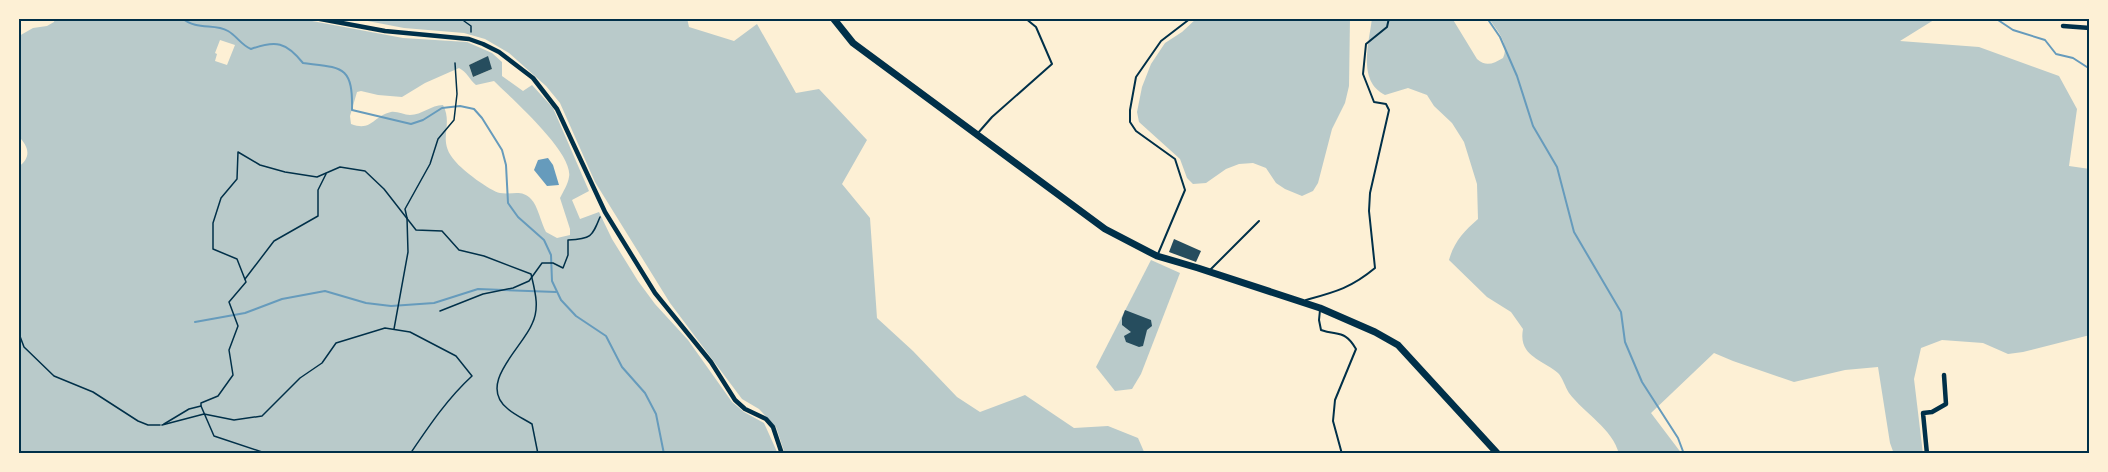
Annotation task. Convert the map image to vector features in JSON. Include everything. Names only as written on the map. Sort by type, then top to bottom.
[{"type":"main road","points":[[833,18],[852,43],[1105,229],[1157,256],[1320,308],[1376,332],[1398,345],[1498,454]]},
{"type":"street","points":[[315,18],[385,31],[474,41],[499,52],[533,78],[548,94],[557,109],[604,212],[655,293],[711,362],[735,400],[773,427],[782,454]]},
{"type":"street","points":[[2063,26],[2090,28]]},
{"type":"street","points":[[1927,454],[1923,413],[1932,412],[1946,404],[1944,375]]},
{"type":"lane","points":[[976,135],[992,117],[1052,64],[1036,27],[1025,18]]},
{"type":"lane","points":[[1157,256],[1185,190],[1175,159],[1136,131],[1130,122],[1130,110],[1136,77],[1161,41],[1191,18]]},
{"type":"lane","points":[[1300,302],[1341,290],[1358,282],[1375,268],[1369,211],[1370,194],[1389,110],[1386,104],[1374,102],[1363,74],[1366,44],[1387,27],[1389,18]]},
{"type":"lane","points":[[1208,272],[1259,222]]},
{"type":"lane","points":[[1320,308],[1319,320],[1322,330],[1340,333],[1350,338],[1356,349],[1335,400],[1333,421],[1342,454]]},
{"type":"path","points":[[465,18],[464,21],[471,26],[474,41]]},
{"type":"path","points":[[394,330],[408,252],[405,209],[430,164],[438,139],[454,120],[455,63]]},
{"type":"path","points":[[162,425],[218,396],[233,375],[229,350],[238,326],[230,302],[246,282],[237,259],[213,249],[213,223],[221,198],[237,179],[237,152],[260,165],[317,177],[340,167],[365,171],[384,189],[416,230],[442,231],[459,250],[484,256],[531,274],[537,299],[533,324],[503,367],[497,385],[500,400],[507,409],[532,424],[538,454]]},
{"type":"path","points":[[244,279],[274,241],[318,216],[318,190],[327,172]]},
{"type":"path","points":[[440,312],[529,281],[542,263],[553,263],[563,268],[568,255],[568,240],[586,239],[597,230],[599,218],[604,212]]},
{"type":"path","points":[[18,331],[24,347],[54,376],[93,392],[138,422],[148,425],[162,425],[205,415],[234,420],[262,416],[300,378],[322,363],[336,343],[385,328],[410,332],[456,356],[472,376],[436,414],[410,454]]},
{"type":"path","points":[[201,406],[214,436],[268,454]]},
{"type":"shaded area","points":[[55,18],[296,18],[403,38],[467,42],[492,53],[502,62],[502,76],[523,91],[532,85],[553,108],[589,191],[572,200],[580,219],[599,212],[612,239],[655,304],[688,340],[732,402],[764,423],[778,454],[18,454],[18,167],[27,156],[27,148],[18,136],[19,36],[33,28],[47,26],[54,22]],"holes":[[[220,40],[235,45],[227,65],[215,61],[217,54],[215,53]],[[487,57],[492,69],[473,77],[469,65]],[[459,68],[476,85],[494,81],[540,126],[562,154],[568,167],[569,177],[560,198],[570,235],[557,238],[546,232],[536,206],[528,196],[495,191],[476,180],[459,165],[449,153],[447,146],[447,120],[443,105],[414,115],[391,112],[364,126],[351,124],[350,116],[357,92],[402,97],[425,83]]]},
{"type":"shaded area","points":[[352,18],[687,18],[689,27],[734,41],[757,24],[796,93],[819,89],[867,140],[842,184],[870,218],[877,318],[913,351],[957,397],[980,412],[1025,395],[1074,428],[1108,426],[1138,438],[1145,454],[785,454],[776,427],[759,409],[742,399],[670,303],[595,182],[560,103],[546,86],[509,53],[485,39],[464,33],[404,28]]},
{"type":"shaded area","points":[[1197,18],[1350,18],[1349,86],[1345,103],[1332,129],[1318,183],[1313,191],[1302,196],[1285,189],[1276,183],[1266,168],[1253,163],[1239,164],[1226,169],[1206,183],[1193,184],[1187,178],[1180,159],[1139,122],[1137,112],[1142,87],[1151,64],[1165,43]]},
{"type":"shaded area","points":[[1372,18],[1452,18],[1477,59],[1487,64],[1503,58],[1505,52],[1501,37],[1489,18],[1937,18],[1900,41],[1979,47],[2059,76],[2077,109],[2069,166],[2090,169],[2090,335],[2008,354],[1983,343],[1942,340],[1921,348],[1914,379],[1923,454],[1894,454],[1890,443],[1878,367],[1845,370],[1794,382],[1714,353],[1651,413],[1682,454],[1619,454],[1611,437],[1569,393],[1558,373],[1527,351],[1522,338],[1523,329],[1511,312],[1487,297],[1449,260],[1460,237],[1478,219],[1477,184],[1464,142],[1452,123],[1434,106],[1427,95],[1408,88],[1385,95],[1376,89],[1371,81],[1367,61]]},
{"type":"shaded area","points":[[1151,260],[1180,273],[1141,374],[1132,389],[1115,391],[1096,367]]},
{"type":"water","points":[[548,158],[553,165],[559,185],[547,186],[534,170],[538,160]]},
{"type":"building","points":[[488,56],[492,69],[473,77],[469,65]]},
{"type":"building","points":[[1174,239],[1201,251],[1196,262],[1169,252]]},
{"type":"building","points":[[1125,310],[1151,320],[1152,326],[1147,330],[1143,346],[1139,347],[1126,342],[1124,336],[1131,332],[1122,325]]},
{"type":"waterway","points":[[182,18],[199,26],[217,27],[228,31],[251,49],[267,44],[280,45],[286,47],[303,63],[336,68],[347,77],[350,84],[352,110],[411,124],[423,120],[442,108],[460,106],[474,109],[502,150],[506,165],[508,203],[518,217],[544,240],[551,255],[552,281],[561,300],[576,316],[606,336],[622,367],[645,393],[656,414],[664,454]]},
{"type":"waterway","points":[[1487,18],[1500,37],[1517,76],[1533,126],[1557,167],[1574,232],[1621,312],[1625,342],[1642,382],[1678,438],[1684,454]]},
{"type":"waterway","points":[[1995,18],[2013,30],[2045,40],[2056,54],[2073,58],[2090,69]]},
{"type":"waterway","points":[[195,322],[245,313],[282,299],[325,291],[366,303],[391,306],[434,303],[478,289],[556,292]]}]
